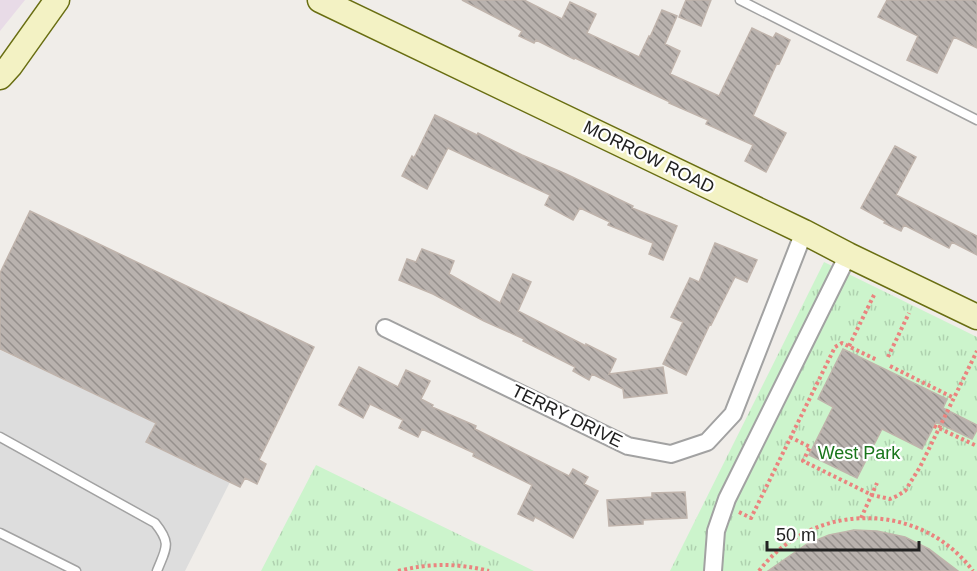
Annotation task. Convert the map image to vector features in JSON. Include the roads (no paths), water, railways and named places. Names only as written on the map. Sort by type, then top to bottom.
[{"type":"street","points":[[0,77],[57,0]]},
{"type":"street","name":"MORROW ROAD","points":[[320,0],[977,317]]},
{"type":"street","name":"TERRY DRIVE","points":[[385,328],[628,446],[671,454],[707,442],[733,414],[804,232]]},
{"type":"street","points":[[714,571],[716,531],[726,499],[848,255]]},
{"type":"lane","points":[[740,0],[977,120]]},
{"type":"lane","points":[[0,437],[156,523],[163,532],[167,545],[157,571]]},
{"type":"lane","points":[[0,533],[76,571]]},
{"type":"park label","name":"West Park","points":[[859,453]]}]
